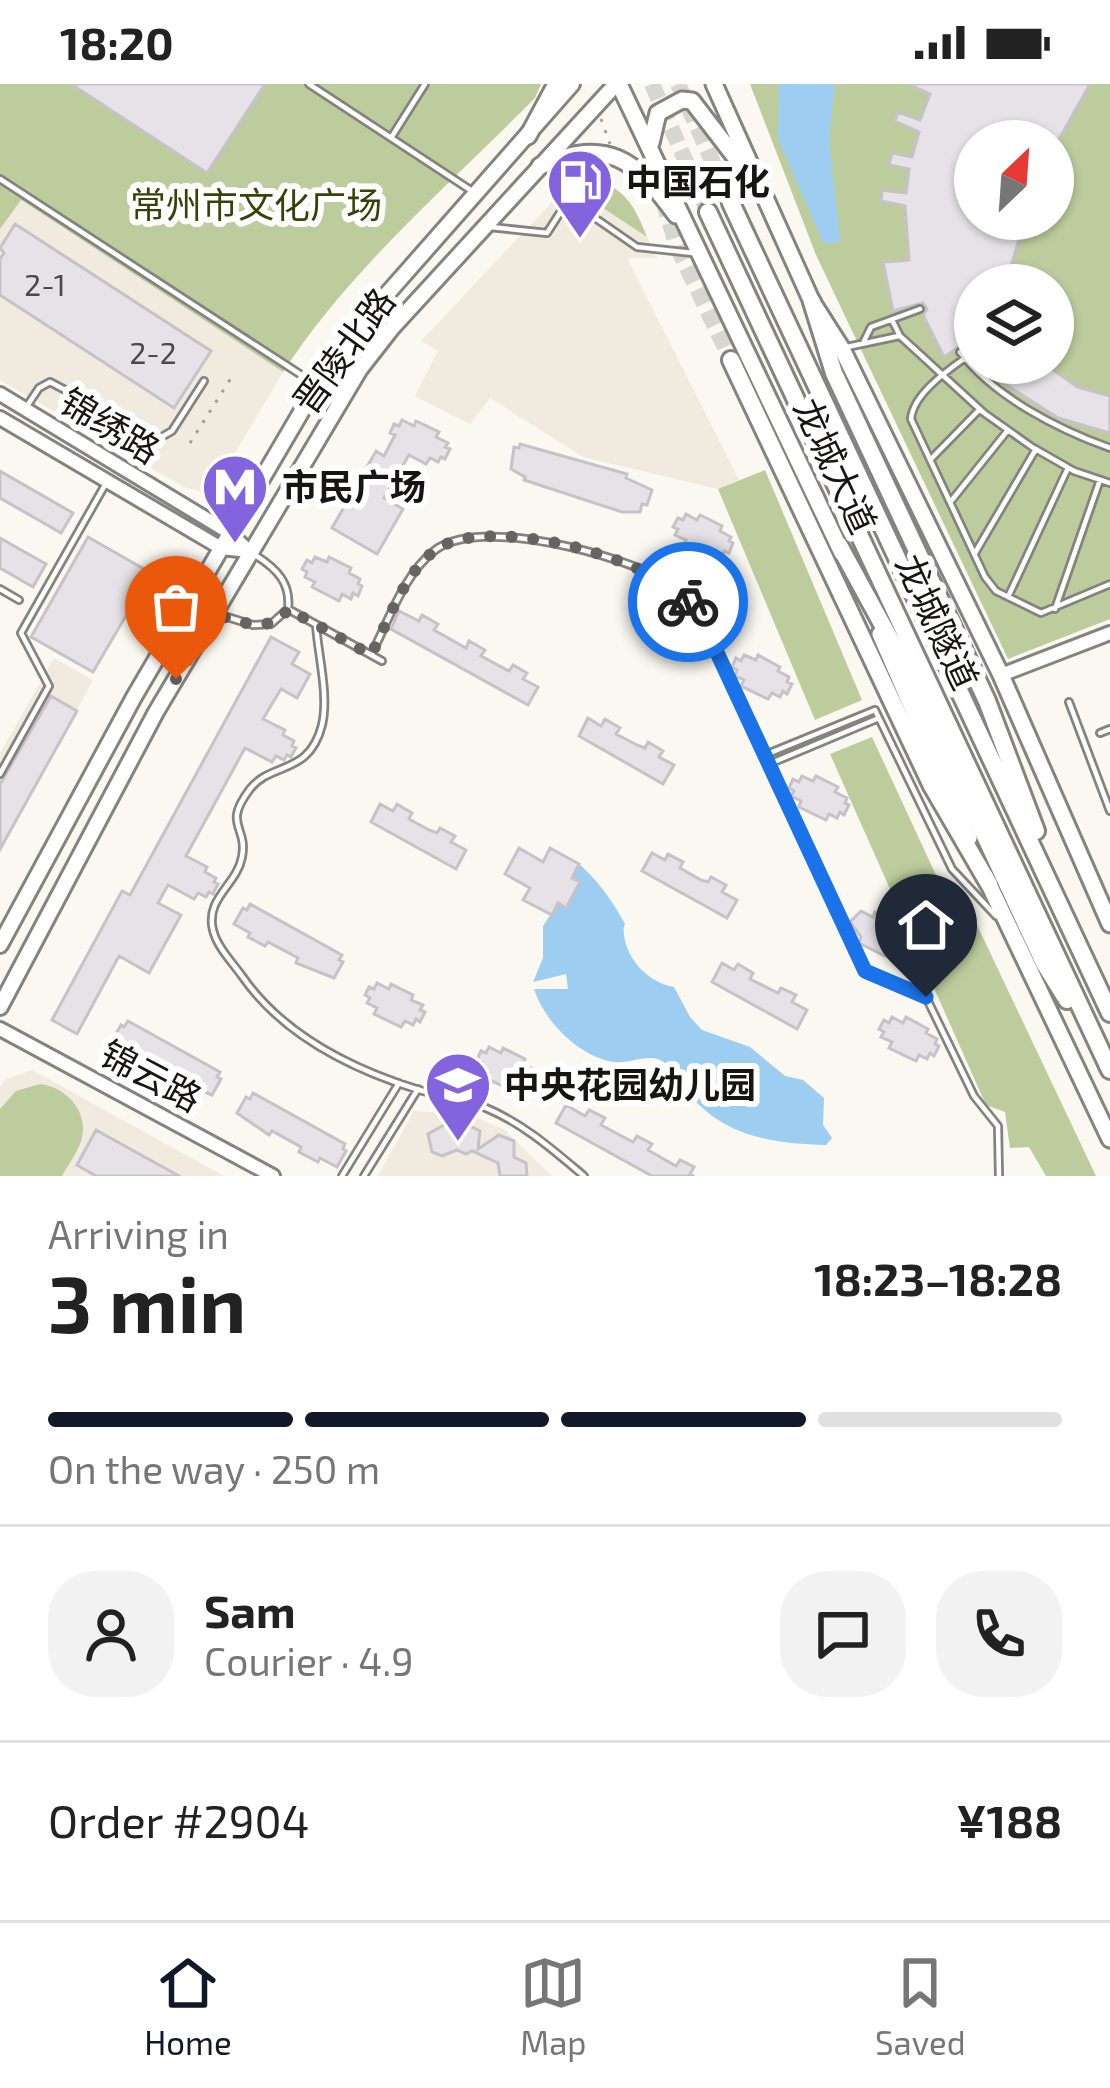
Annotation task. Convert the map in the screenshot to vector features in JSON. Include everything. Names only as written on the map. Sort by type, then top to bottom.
[{"type":"highway","name":"龙城隧道","points":[[731,203],[1110,1011]]},
{"type":"highway","name":"龙城隧道","points":[[708,212],[1107,1065]]},
{"type":"highway","points":[[812,302],[834,373],[988,701],[1110,1011]]},
{"type":"highway","points":[[731,360],[932,786],[988,884]]},
{"type":"highway","points":[[838,545],[913,681],[1044,963],[1107,1065]]},
{"type":"main road","points":[[528,136],[556,84]]},
{"type":"main road","name":"晋陵北路","points":[[0,945],[317,385],[380,302],[572,84]]},
{"type":"main road","name":"晋陵北路","points":[[0,1007],[156,712],[360,369],[392,328],[617,84]]},
{"type":"main road","name":"龙城大道","points":[[617,84],[656,157],[838,545],[988,884],[1110,1138]]},
{"type":"main road","name":"龙城大道","points":[[714,84],[812,302],[842,349],[1001,675],[1104,895],[1110,924]]},
{"type":"main road","points":[[656,157],[651,142],[658,113],[682,100],[692,101],[767,202]]},
{"type":"main road","points":[[539,166],[570,153],[599,151],[627,162],[652,182],[700,250]]},
{"type":"street","name":"锦绣路","points":[[0,394],[230,533],[250,551]]},
{"type":"street","name":"锦绣路","points":[[0,418],[221,548],[250,551]]},
{"type":"street","points":[[1001,675],[1110,633]]},
{"type":"street","name":"锦云路","points":[[0,1029],[273,1176]]},
{"type":"lane","points":[[309,84],[475,194]]},
{"type":"lane","points":[[391,138],[425,84]]},
{"type":"lane","points":[[0,179],[317,385]]},
{"type":"lane","points":[[484,226],[547,233],[563,208],[582,209],[637,247],[700,250]]},
{"type":"lane","points":[[864,341],[871,328],[920,309]]},
{"type":"lane","points":[[892,320],[900,336],[980,409],[1068,468],[1110,483]]},
{"type":"lane","points":[[842,349],[900,336]]},
{"type":"lane","points":[[1110,448],[1071,434],[1005,393],[962,355],[911,410],[911,419],[974,554],[996,590],[1041,613],[1110,584]]},
{"type":"lane","points":[[25,410],[39,388],[50,382],[158,439],[172,431],[204,381]]},
{"type":"lane","points":[[930,460],[980,409]]},
{"type":"lane","points":[[950,502],[1009,430]]},
{"type":"lane","points":[[974,554],[1036,449]]},
{"type":"lane","points":[[1008,597],[1068,468]]},
{"type":"lane","points":[[1055,609],[1100,480]]},
{"type":"lane","points":[[0,774],[49,686],[21,633],[108,481]]},
{"type":"lane","points":[[371,655],[417,568],[437,547],[490,536],[560,544],[630,563],[674,584],[700,616],[865,971],[926,997],[974,1096],[998,1126],[999,1176]]},
{"type":"lane","points":[[215,614],[253,625],[271,624],[288,609],[290,594],[281,574],[250,551]]},
{"type":"lane","points":[[0,589],[19,600]]},
{"type":"lane","points":[[288,609],[382,661]]},
{"type":"lane","points":[[316,625],[322,723],[314,745],[298,764],[254,783],[236,810],[242,858],[215,902],[210,917],[214,938],[259,1000],[319,1048],[399,1083],[485,1107],[537,1136],[584,1176]]},
{"type":"lane","points":[[1069,702],[1110,811]]},
{"type":"lane","points":[[765,755],[875,710],[952,869],[1012,933]]},
{"type":"lane","points":[[769,764],[879,718]]},
{"type":"lane","points":[[1100,734],[1110,729]]},
{"type":"lane","points":[[342,1176],[399,1083]]},
{"type":"lane","points":[[364,1176],[418,1089]]},
{"type":"path","points":[[190,443],[231,378]]},
{"type":"shaded area","points":[[0,187],[283,372],[216,485],[205,493],[184,487],[0,380]]},
{"type":"shaded area","points":[[594,202],[647,237],[657,258],[627,258],[739,480],[718,489],[583,457],[490,398],[470,424],[415,396],[438,351],[421,341],[551,203]]},
{"type":"shaded area","points":[[54,658],[93,680],[0,854],[0,753]]},
{"type":"shaded area","points":[[32,1070],[224,1176],[0,1176],[0,1087],[6,1079]]},
{"type":"shaded area","name":"中央花园幼儿园","points":[[414,1111],[470,1115],[505,1130],[552,1176],[378,1176]]},
{"type":"green space","name":"常州市文化广场","points":[[0,84],[541,84],[535,98],[370,263],[283,372],[21,200],[0,229]]},
{"type":"green space","points":[[750,84],[1110,84],[1110,619],[1008,659],[816,255]]},
{"type":"green space","points":[[595,180],[615,188],[629,201],[647,237],[594,202],[551,203],[573,184]]},
{"type":"green space","points":[[765,470],[862,700],[815,720],[718,489]]},
{"type":"green space","points":[[872,737],[935,873],[969,908],[1096,1176],[1046,1176],[1029,1147],[1010,1148],[1005,1112],[986,1105],[830,754]]},
{"type":"green space","points":[[40,1084],[59,1090],[74,1103],[82,1121],[79,1145],[62,1176],[0,1176],[0,1109],[16,1091]]},
{"type":"water","points":[[779,84],[835,84],[829,140],[840,242],[824,244],[778,139]]},
{"type":"water","points":[[579,864],[625,924],[626,945],[635,962],[656,981],[674,987],[702,1030],[750,1047],[785,1076],[803,1080],[824,1098],[823,1125],[832,1138],[826,1145],[770,1140],[735,1129],[704,1109],[664,1062],[601,1059],[554,1025],[534,989],[568,989],[566,974],[533,982],[543,958],[543,926],[558,903],[567,907],[580,883],[572,877]]},
{"type":"building","points":[[71,84],[265,84],[207,173]]},
{"type":"building","points":[[908,84],[1090,84],[1070,120],[954,120],[954,240],[1019,240],[1012,264],[954,264],[954,350],[944,357],[923,315],[927,309],[923,303],[893,311],[883,262],[909,260],[905,206],[881,201],[882,190],[906,193],[909,169],[889,165],[892,153],[912,157],[919,132],[895,121],[898,112],[920,120],[930,94]]},
{"type":"building","points":[[15,224],[211,351],[174,408],[0,295],[4,253],[0,248]]},
{"type":"building","points":[[1005,384],[1074,384],[1110,396],[1110,433],[1058,418]]},
{"type":"building","points":[[402,420],[439,432],[436,437],[450,449],[445,459],[430,458],[426,464],[409,455],[384,498],[403,509],[377,554],[332,528],[376,451],[384,456],[395,435],[390,433],[394,424],[399,426]]},
{"type":"building","points":[[520,444],[627,474],[626,478],[652,490],[647,505],[642,504],[640,512],[622,512],[524,480],[511,469],[514,447]]},
{"type":"building","points":[[0,471],[73,513],[61,533],[0,498]]},
{"type":"building","points":[[686,514],[722,526],[720,531],[733,543],[729,553],[724,551],[722,557],[713,552],[710,559],[683,545],[686,540],[675,535],[678,529],[673,527]]},
{"type":"building","points":[[88,537],[151,573],[174,592],[160,617],[134,602],[93,672],[31,637]]},
{"type":"building","points":[[0,538],[46,564],[33,587],[0,568]]},
{"type":"building","points":[[315,557],[327,562],[329,557],[351,568],[349,573],[362,586],[358,596],[353,593],[351,599],[342,594],[339,601],[312,587],[315,582],[302,569]]},
{"type":"building","points":[[399,611],[419,621],[422,615],[438,624],[434,630],[466,648],[469,641],[485,650],[481,656],[509,671],[513,665],[527,673],[523,679],[538,687],[528,705],[391,629]]},
{"type":"building","points":[[271,637],[299,652],[292,664],[310,674],[297,698],[281,689],[263,719],[285,730],[283,735],[296,748],[291,757],[276,756],[272,762],[245,748],[186,856],[216,878],[213,894],[198,893],[194,899],[168,885],[158,903],[181,915],[149,973],[119,956],[77,1034],[52,1020],[122,891],[130,895]]},
{"type":"building","points":[[744,655],[756,660],[758,655],[780,667],[778,671],[792,684],[787,694],[772,693],[768,699],[741,686],[744,680],[735,676],[737,670],[732,667]]},
{"type":"building","points":[[51,696],[77,711],[0,849],[0,784]]},
{"type":"building","points":[[588,718],[601,726],[605,719],[620,728],[616,734],[663,751],[659,757],[674,765],[663,784],[579,736]]},
{"type":"building","points":[[802,776],[813,781],[816,776],[838,787],[835,792],[847,798],[849,805],[844,815],[829,814],[826,820],[799,807],[801,801],[791,796],[794,791],[789,788],[793,779],[799,782]]},
{"type":"building","points":[[380,804],[393,811],[397,804],[412,813],[409,819],[455,836],[451,842],[466,850],[456,869],[371,822]]},
{"type":"building","points":[[519,848],[543,862],[550,848],[579,864],[572,878],[580,882],[566,908],[558,903],[552,915],[523,900],[530,888],[505,874]]},
{"type":"building","points":[[652,853],[665,860],[668,854],[701,880],[708,882],[711,877],[726,885],[722,892],[737,900],[727,918],[642,871]]},
{"type":"building","points":[[250,904],[342,955],[334,978],[296,963],[298,958],[268,942],[265,946],[248,937],[250,933],[234,924]]},
{"type":"building","points":[[861,911],[897,923],[895,928],[909,941],[904,950],[900,948],[897,954],[888,949],[885,956],[859,943],[861,937],[850,922]]},
{"type":"building","points":[[722,963],[734,970],[738,964],[753,973],[750,979],[778,993],[781,988],[796,995],[792,1002],[807,1010],[797,1029],[712,982]]},
{"type":"building","points":[[377,983],[413,995],[411,1000],[423,1005],[420,1010],[425,1012],[420,1022],[405,1021],[401,1027],[374,1014],[377,1008],[367,1003],[370,998],[365,995]]},
{"type":"building","points":[[892,1017],[903,1023],[906,1017],[928,1029],[926,1033],[939,1046],[934,1056],[919,1055],[916,1061],[889,1048],[892,1042],[881,1037],[884,1032],[879,1029]]},
{"type":"building","points":[[128,1021],[220,1072],[212,1095],[174,1079],[176,1075],[146,1059],[143,1063],[112,1041]]},
{"type":"building","points":[[489,1047],[525,1059],[523,1064],[537,1076],[532,1086],[517,1085],[513,1091],[486,1078],[489,1073],[479,1068],[482,1062],[477,1060]]},
{"type":"building","points":[[253,1093],[345,1144],[337,1167],[299,1152],[301,1147],[272,1131],[269,1135],[237,1113]]},
{"type":"building","points":[[566,1105],[585,1116],[589,1110],[605,1118],[601,1125],[633,1142],[637,1136],[652,1144],[648,1150],[676,1166],[680,1160],[694,1167],[690,1174],[694,1176],[652,1176],[556,1123]]},
{"type":"building","points":[[444,1125],[455,1130],[467,1125],[480,1131],[478,1149],[499,1135],[514,1141],[514,1157],[526,1163],[527,1176],[500,1176],[498,1163],[472,1151],[442,1156],[432,1152],[428,1134]]},
{"type":"building","points":[[96,1130],[179,1176],[96,1176],[77,1165]]},
{"type":"tunnel","points":[[652,84],[708,212]]},
{"type":"tunnel","points":[[678,84],[731,203]]},
{"type":"tunnel","points":[[663,200],[677,247],[731,360]]},
{"type":"way so far","points":[[176,679],[215,614],[253,625],[271,624],[288,609],[371,655],[417,568],[437,547],[490,536],[560,544],[630,563],[674,584],[688,602]]},
{"type":"place","name":"中国石化","points":[[580,241]]},
{"type":"place","name":"市民广场","points":[[235,546]]},
{"type":"place","name":"中央花园幼儿园","points":[[458,1144]]},
{"type":"route","points":[[688,602],[700,616],[865,971],[926,997]]}]
